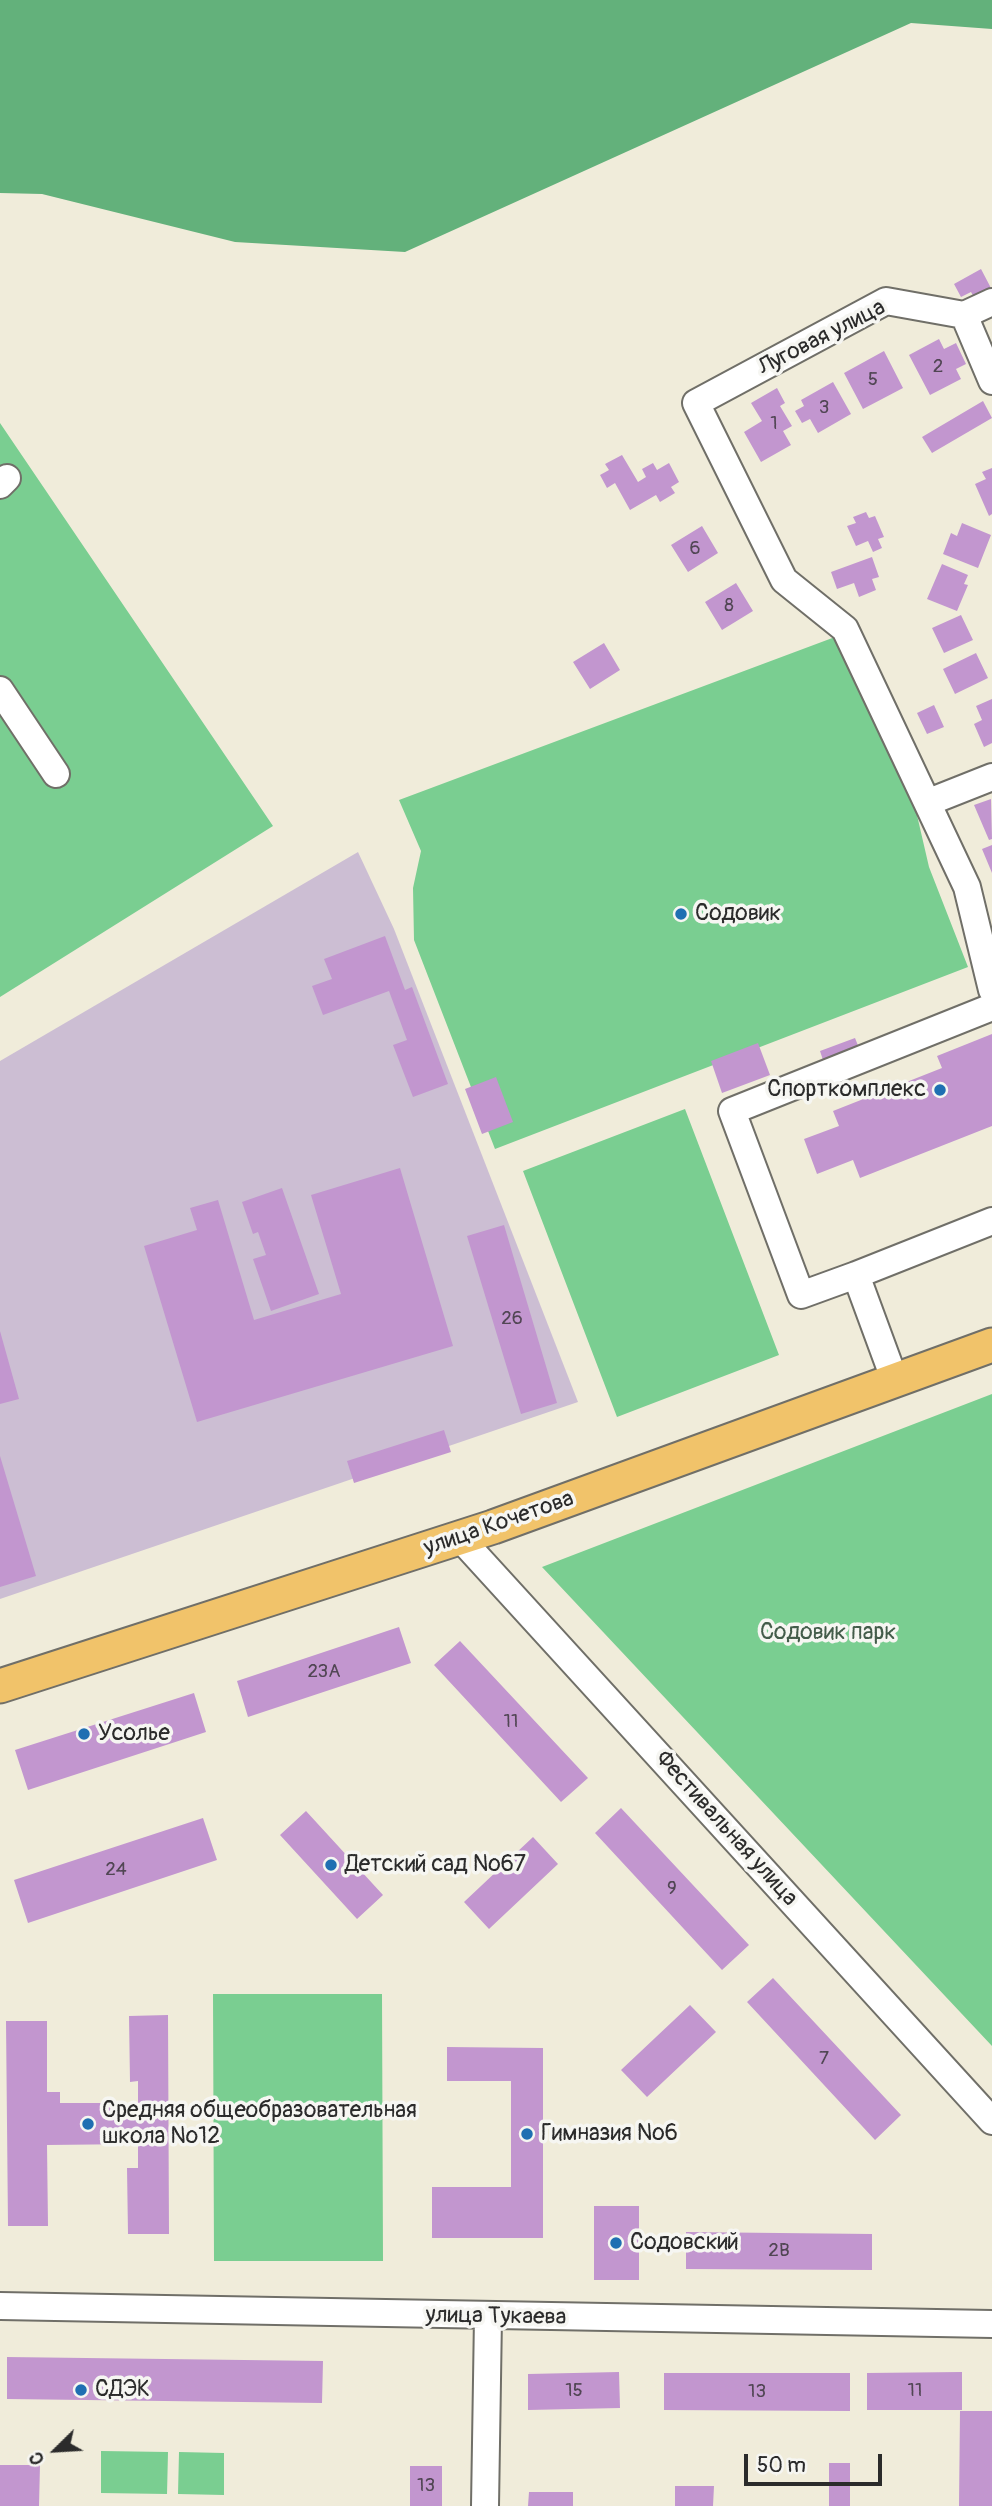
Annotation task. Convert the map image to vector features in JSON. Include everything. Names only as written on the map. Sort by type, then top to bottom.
[{"type":"main road","name":"улица Кочетова","points":[[0,1686],[460,1538],[992,1345]]},
{"type":"street","name":"Луговая улица","points":[[929,802],[845,629],[784,580],[696,402],[886,301],[964,315]]},
{"type":"street","points":[[992,302],[964,315],[992,381]]},
{"type":"street","points":[[0,691],[56,774]]},
{"type":"street","points":[[992,776],[929,802],[967,887],[992,990]]},
{"type":"street","points":[[992,1007],[732,1111],[801,1295],[992,1222]]},
{"type":"street","points":[[856,1275],[895,1381]]},
{"type":"street","name":"Фестивальная улица","points":[[460,1538],[992,2121]]},
{"type":"street","name":"улица Тукаева","points":[[0,2306],[488,2317],[992,2323]]},
{"type":"street","points":[[485,2506],[488,2317]]},
{"type":"shaded area","points":[[358,852],[394,929],[578,1402],[0,1599],[0,1061]]},
{"type":"green space","points":[[0,0],[992,0],[992,29],[911,23],[405,252],[235,242],[42,194],[0,193]]},
{"type":"green space","points":[[0,423],[273,826],[0,997]]},
{"type":"green space","name":"Содовик","points":[[835,637],[907,772],[929,867],[968,967],[495,1149],[414,940],[413,888],[421,851],[399,800]]},
{"type":"green space","points":[[685,1109],[779,1355],[617,1417],[523,1171]]},
{"type":"green space","name":"Содовик парк","points":[[992,1394],[992,2046],[542,1567]]},
{"type":"green space","points":[[213,1994],[382,1994],[383,2261],[214,2261]]},
{"type":"green space","points":[[101,2451],[168,2452],[167,2494],[101,2493]]},
{"type":"green space","points":[[179,2452],[224,2453],[224,2495],[178,2494]]},
{"type":"building","points":[[981,269],[992,290],[975,299],[971,292],[961,297],[954,284]]},
{"type":"building","points":[[939,339],[944,349],[956,343],[966,364],[956,369],[961,379],[930,395],[909,355]]},
{"type":"building","points":[[884,351],[903,388],[863,409],[844,373]]},
{"type":"building","points":[[833,382],[851,414],[818,433],[810,419],[802,423],[795,411],[804,406],[801,400]]},
{"type":"building","points":[[777,388],[785,403],[780,406],[792,426],[783,431],[791,445],[761,462],[744,432],[762,421],[751,403]]},
{"type":"building","points":[[983,401],[992,418],[932,453],[922,437]]},
{"type":"building","points":[[622,455],[638,482],[646,477],[642,469],[653,463],[657,470],[669,463],[679,482],[671,487],[675,493],[660,502],[656,495],[630,510],[615,483],[607,488],[600,475],[609,470],[605,464]]},
{"type":"building","points":[[992,468],[992,514],[989,516],[975,484],[986,479],[982,472]]},
{"type":"building","points":[[866,512],[869,518],[875,516],[884,537],[878,539],[882,548],[873,552],[868,541],[856,546],[847,526],[856,523],[853,517]]},
{"type":"building","points":[[962,523],[991,535],[978,568],[943,554],[951,533],[957,536]]},
{"type":"building","points":[[702,526],[718,553],[688,572],[671,545]]},
{"type":"building","points":[[872,557],[879,577],[872,579],[876,590],[859,597],[854,583],[837,589],[831,572]]},
{"type":"building","points":[[942,564],[968,575],[964,584],[968,585],[957,611],[927,599]]},
{"type":"building","points":[[736,583],[753,611],[722,630],[705,602]]},
{"type":"building","points":[[961,615],[973,640],[944,653],[932,628]]},
{"type":"building","points":[[604,643],[620,670],[590,689],[573,662]]},
{"type":"building","points":[[976,653],[988,678],[955,694],[943,669]]},
{"type":"building","points":[[992,699],[992,743],[984,747],[974,724],[982,720],[976,706]]},
{"type":"building","points":[[934,705],[944,727],[927,734],[917,713]]},
{"type":"building","points":[[991,799],[992,839],[989,840],[974,805]]},
{"type":"building","points":[[992,845],[992,873],[982,849]]},
{"type":"building","points":[[385,936],[405,990],[412,987],[448,1084],[413,1097],[393,1045],[407,1040],[389,991],[323,1015],[312,986],[332,979],[324,959]]},
{"type":"building","name":"Спорткомплекс","points":[[992,1034],[992,1126],[860,1178],[853,1160],[817,1174],[804,1139],[839,1126],[833,1111],[942,1068],[937,1056]]},
{"type":"building","points":[[855,1038],[861,1053],[825,1066],[820,1051]]},
{"type":"building","points":[[758,1043],[770,1075],[722,1093],[711,1061]]},
{"type":"building","points":[[496,1077],[513,1122],[482,1134],[465,1089]]},
{"type":"building","points":[[400,1168],[453,1346],[197,1422],[144,1246],[197,1230],[190,1208],[218,1200],[254,1320],[341,1294],[311,1195]]},
{"type":"building","points":[[282,1188],[319,1294],[271,1311],[253,1259],[266,1255],[258,1232],[253,1234],[242,1202]]},
{"type":"building","points":[[504,1225],[557,1403],[521,1414],[467,1236]]},
{"type":"building","points":[[0,1331],[19,1399],[0,1404]]},
{"type":"building","points":[[444,1430],[451,1452],[354,1483],[347,1461]]},
{"type":"building","points":[[0,1456],[36,1576],[0,1587]]},
{"type":"building","points":[[399,1627],[411,1663],[248,1717],[237,1681]]},
{"type":"building","points":[[460,1641],[588,1778],[561,1802],[434,1665]]},
{"type":"building","points":[[194,1693],[206,1732],[28,1790],[15,1750]]},
{"type":"building","points":[[621,1808],[749,1945],[722,1970],[595,1833]]},
{"type":"building","name":"Детский сад №67","points":[[306,1811],[383,1895],[357,1919],[280,1835]]},
{"type":"building","points":[[203,1818],[217,1860],[28,1923],[14,1880]]},
{"type":"building","points":[[533,1837],[558,1864],[489,1929],[464,1902]]},
{"type":"building","points":[[773,1978],[901,2115],[875,2140],[747,2002]]},
{"type":"building","points":[[690,2005],[716,2032],[647,2097],[621,2070]]},
{"type":"building","name":"Средняя общеобразовательная школа №12","points":[[168,2015],[169,2234],[128,2234],[127,2168],[138,2168],[138,2144],[47,2145],[48,2226],[8,2226],[6,2021],[47,2021],[47,2092],[60,2092],[60,2103],[138,2103],[138,2081],[130,2082],[129,2016]]},
{"type":"building","name":"Гимназия №6","points":[[447,2047],[543,2048],[543,2238],[432,2238],[432,2187],[511,2187],[511,2081],[447,2081]]},
{"type":"building","name":"Содовский","points":[[594,2206],[639,2206],[639,2280],[594,2280]]},
{"type":"building","points":[[686,2232],[872,2234],[872,2270],[686,2269]]},
{"type":"building","points":[[7,2357],[323,2361],[322,2403],[7,2399]]},
{"type":"building","points":[[619,2372],[620,2408],[528,2410],[528,2374]]},
{"type":"building","points":[[962,2372],[962,2410],[867,2410],[867,2373]]},
{"type":"building","points":[[664,2373],[850,2373],[850,2411],[664,2410]]},
{"type":"building","points":[[960,2411],[992,2411],[992,2506],[959,2506]]},
{"type":"building","points":[[829,2463],[850,2463],[850,2506],[829,2506]]},
{"type":"building","points":[[0,2465],[40,2465],[39,2506],[0,2506]]},
{"type":"building","points":[[410,2466],[442,2466],[442,2506],[410,2506]]},
{"type":"building","points":[[675,2486],[714,2486],[713,2506],[675,2506]]},
{"type":"building","points":[[529,2492],[573,2492],[573,2506],[528,2506]]},
{"type":"place","name":"Содовик","points":[[681,914]]},
{"type":"place","name":"Спорткомплекс","points":[[940,1090]]},
{"type":"place","name":"Усолье","points":[[84,1734]]},
{"type":"place","name":"Детский сад №67","points":[[331,1865]]},
{"type":"place","name":"Средняя общеобразовательная школа №12","points":[[88,2124]]},
{"type":"place","name":"Гимназия №6","points":[[527,2134]]},
{"type":"place","name":"Содовский","points":[[616,2243]]},
{"type":"place","name":"СДЭК","points":[[81,2390]]}]
